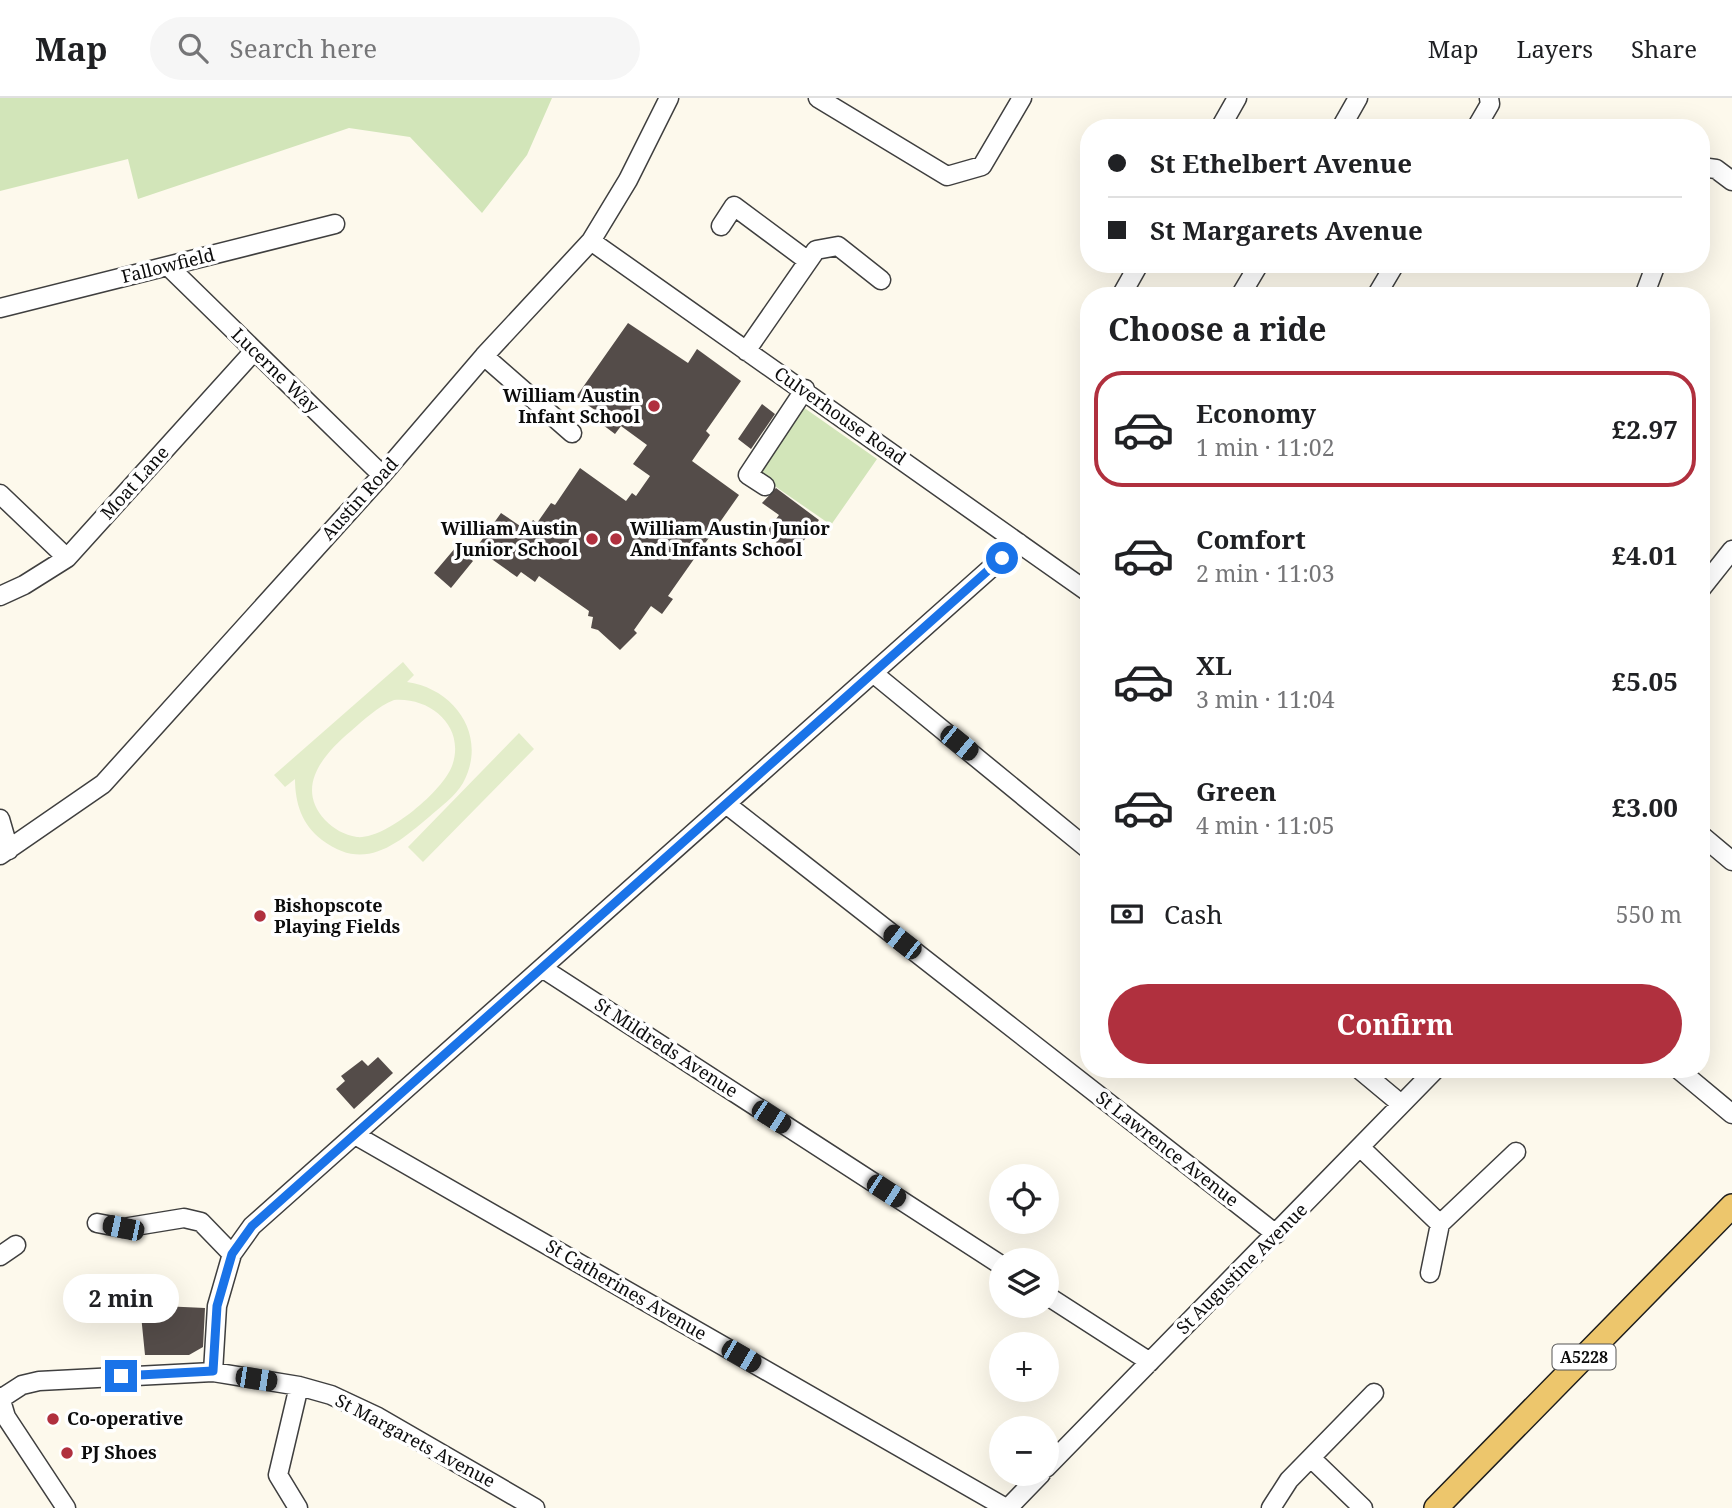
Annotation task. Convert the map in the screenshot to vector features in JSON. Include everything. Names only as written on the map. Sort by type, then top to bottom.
[{"type":"main road","name":"A5228","points":[[1436,1508],[1732,1206]]},
{"type":"street","name":"Austin Road","points":[[4,852],[103,784],[382,475],[484,356],[591,241],[628,180],[670,98]]},
{"type":"street","points":[[818,98],[947,176],[982,166],[1023,98]]},
{"type":"street","points":[[1225,119],[1237,98]]},
{"type":"street","points":[[1346,119],[1359,98]]},
{"type":"street","points":[[1481,119],[1490,104],[1489,98]]},
{"type":"street","points":[[1710,168],[1716,169],[1732,181]]},
{"type":"street","points":[[721,226],[734,206],[808,261]]},
{"type":"street","name":"Fallowfield","points":[[0,308],[335,224]]},
{"type":"street","name":"Culverhouse Road","points":[[591,241],[746,351],[805,389],[1080,586]]},
{"type":"street","points":[[746,351],[816,250],[838,246],[881,280]]},
{"type":"street","name":"Lucerne Way","points":[[168,266],[382,475]]},
{"type":"street","name":"Moat Lane","points":[[0,596],[24,585],[67,558],[254,351]]},
{"type":"street","points":[[484,356],[572,433]]},
{"type":"street","points":[[765,486],[748,475],[805,389]]},
{"type":"street","points":[[0,494],[67,558]]},
{"type":"street","points":[[213,1371],[217,1306],[232,1254],[252,1226],[1019,543]]},
{"type":"street","points":[[1710,578],[1732,550]]},
{"type":"street","points":[[873,673],[1080,842]]},
{"type":"street","name":"St Lawrence Avenue","points":[[726,804],[1276,1234]]},
{"type":"street","points":[[0,819],[4,852]]},
{"type":"street","points":[[1710,842],[1732,860]]},
{"type":"street","name":"St Mildreds Avenue","points":[[542,968],[989,1257]]},
{"type":"street","points":[[1370,1078],[1401,1104]]},
{"type":"street","name":"St Augustine Avenue","points":[[1059,1455],[1427,1078]]},
{"type":"street","points":[[1689,1078],[1732,1114]]},
{"type":"street","name":"St Catherines Avenue","points":[[355,1135],[1007,1508]]},
{"type":"street","points":[[1361,1148],[1440,1224]]},
{"type":"street","points":[[1430,1273],[1440,1224],[1516,1152]]},
{"type":"street","points":[[97,1223],[123,1228],[184,1218],[201,1222],[232,1254]]},
{"type":"street","points":[[0,1256],[16,1245]]},
{"type":"street","points":[[1059,1303],[1150,1362]]},
{"type":"street","name":"St Margarets Avenue","points":[[1,1397],[22,1385],[39,1381],[213,1371],[299,1386],[331,1395],[378,1417],[536,1508]]},
{"type":"street","points":[[298,1508],[278,1475],[299,1386]]},
{"type":"street","points":[[1271,1508],[1289,1480],[1374,1393]]},
{"type":"street","points":[[1,1397],[6,1417],[66,1508]]},
{"type":"street","points":[[1311,1458],[1363,1508]]},
{"type":"street","points":[[1007,1508],[1029,1486]]},
{"type":"green space","points":[[0,98],[552,98],[527,155],[482,213],[410,137],[349,128],[138,199],[128,159],[0,191]]},
{"type":"green space","points":[[803,407],[877,459],[831,525],[756,473]]},
{"type":"green space","points":[[403,662],[414,675],[407,682],[440,694],[453,705],[463,718],[472,749],[470,766],[456,793],[404,837],[379,851],[366,854],[352,854],[337,849],[315,834],[301,813],[296,797],[295,779],[285,787],[274,775]],"holes":[[[394,700],[408,700],[432,709],[450,727],[455,752],[452,766],[437,788],[397,822],[369,836],[348,835],[325,820],[316,807],[312,795],[317,771],[332,749],[371,714]]]},
{"type":"green space","points":[[519,733],[534,749],[423,862],[408,847]]},
{"type":"building","points":[[628,323],[688,363],[697,349],[741,381],[706,431],[710,435],[692,461],[739,495],[668,596],[673,599],[662,614],[651,606],[634,630],[637,633],[620,650],[598,630],[591,628],[593,617],[588,616],[589,611],[539,576],[535,582],[521,572],[517,577],[476,548],[501,513],[526,530],[533,520],[537,523],[551,503],[555,505],[580,468],[626,501],[632,493],[636,496],[650,476],[633,464],[647,445],[621,426],[615,434],[603,425],[608,419],[576,397]]},
{"type":"building","points":[[762,404],[775,414],[751,449],[738,439]]},
{"type":"building","points":[[776,488],[819,520],[793,555],[765,534],[779,515],[762,503]]},
{"type":"building","points":[[456,547],[473,561],[451,588],[434,573]]},
{"type":"building","points":[[378,1057],[393,1073],[354,1109],[336,1089],[345,1081],[341,1076],[362,1060],[368,1066]]},
{"type":"building","points":[[140,1305],[205,1308],[203,1347],[189,1355],[145,1355]]},
{"type":"place","name":"William Austin Infant School","points":[[654,406]]},
{"type":"place","name":"William Austin Junior School","points":[[592,539]]},
{"type":"place","name":"William Austin Junior And Infants School","points":[[616,539]]},
{"type":"place","name":"Bishopscote Playing Fields","points":[[260,916]]},
{"type":"place","name":"Co-operative","points":[[53,1419]]},
{"type":"place","name":"PJ Shoes","points":[[67,1453]]},
{"type":"route","points":[[121,1376],[213,1371],[217,1306],[232,1254],[252,1226],[1002,558]]}]
